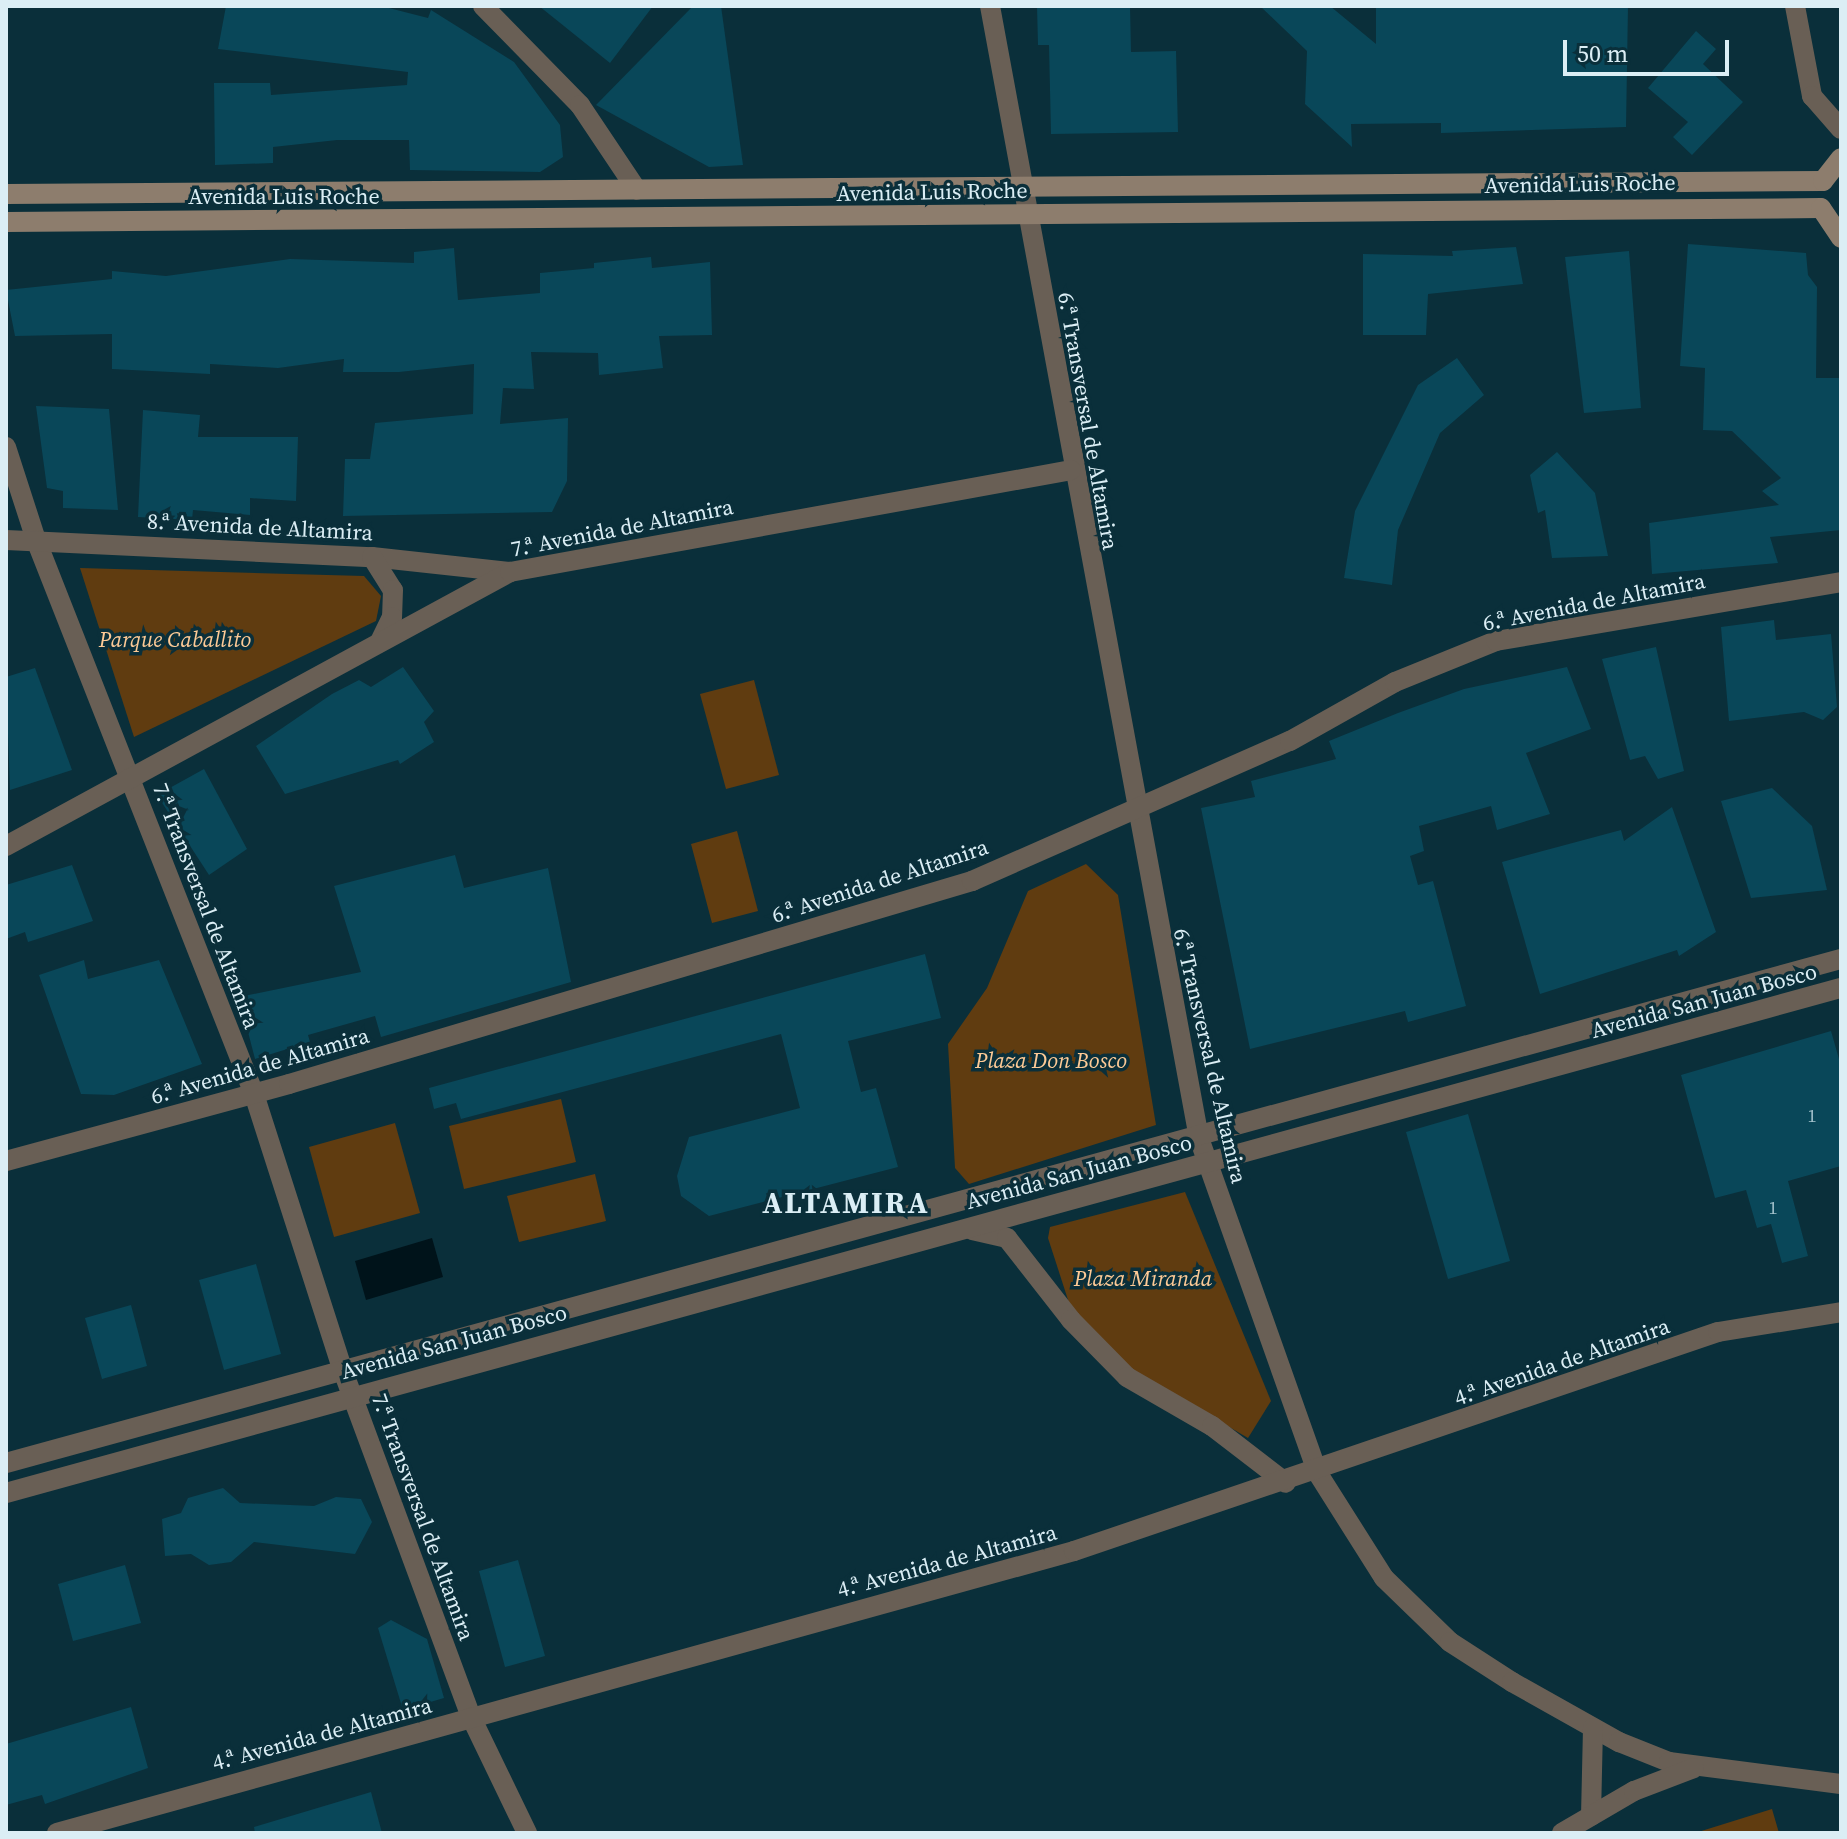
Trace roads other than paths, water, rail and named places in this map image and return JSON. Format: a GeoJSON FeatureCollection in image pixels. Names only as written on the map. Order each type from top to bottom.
{"type":"FeatureCollection","features":[{"type":"Feature","properties":{"kind":"main road","name":"Avenida Luis Roche"},"geometry":{"type":"LineString","coordinates":[[6,194],[1823,181],[1841,158]]}},
{"type":"Feature","properties":{"kind":"main road","name":"Avenida Luis Roche"},"geometry":{"type":"LineString","coordinates":[[6,222],[1821,208],[1841,238]]}},
{"type":"Feature","properties":{"kind":"street"},"geometry":{"type":"LineString","coordinates":[[483,6],[580,105],[637,190]]}},
{"type":"Feature","properties":{"kind":"street","name":"6.ª Transversal de Altamira"},"geometry":{"type":"LineString","coordinates":[[990,6],[1024,185],[1071,470],[1199,1138],[1205,1164],[1317,1472],[1384,1578],[1450,1642],[1593,1728],[1645,1753],[1694,1768],[1841,1784]]}},
{"type":"Feature","properties":{"kind":"street"},"geometry":{"type":"LineString","coordinates":[[1795,6],[1812,96],[1841,129]]}},
{"type":"Feature","properties":{"kind":"street","name":"7.ª Transversal de Altamira"},"geometry":{"type":"LineString","coordinates":[[6,447],[36,540],[254,1094],[343,1371],[471,1717],[527,1833]]}},
{"type":"Feature","properties":{"kind":"street","name":"7.ª Avenida de Altamira"},"geometry":{"type":"LineString","coordinates":[[6,846],[510,572],[1071,470]]}},
{"type":"Feature","properties":{"kind":"street","name":"8.ª Avenida de Altamira"},"geometry":{"type":"LineString","coordinates":[[6,540],[372,557],[510,572]]}},
{"type":"Feature","properties":{"kind":"street"},"geometry":{"type":"LineString","coordinates":[[372,557],[393,590],[392,617],[380,642]]}},
{"type":"Feature","properties":{"kind":"street","name":"6.ª Avenida de Altamira"},"geometry":{"type":"LineString","coordinates":[[6,1161],[254,1094],[972,881],[1290,741],[1395,682],[1496,641],[1841,582]]}},
{"type":"Feature","properties":{"kind":"street","name":"Avenida San Juan Bosco"},"geometry":{"type":"LineString","coordinates":[[6,1463],[1199,1138],[1841,959]]}},
{"type":"Feature","properties":{"kind":"street","name":"Avenida San Juan Bosco"},"geometry":{"type":"LineString","coordinates":[[6,1493],[352,1394],[1205,1164],[1841,988]]}},
{"type":"Feature","properties":{"kind":"street"},"geometry":{"type":"LineString","coordinates":[[960,1229],[1007,1238],[1071,1320],[1127,1377],[1212,1426],[1286,1483]]}},
{"type":"Feature","properties":{"kind":"street","name":"4.ª Avenida de Altamira"},"geometry":{"type":"LineString","coordinates":[[57,1833],[1074,1551],[1286,1483],[1718,1332],[1841,1312]]}},
{"type":"Feature","properties":{"kind":"street"},"geometry":{"type":"LineString","coordinates":[[1591,1816],[1593,1728]]}},
{"type":"Feature","properties":{"kind":"street"},"geometry":{"type":"LineString","coordinates":[[1562,1833],[1591,1816],[1694,1768]]}},
{"type":"Feature","properties":{"kind":"district","name":"ALTAMIRA"},"geometry":{"type":"Point","coordinates":[846,1203]}},
{"type":"Feature","properties":{"kind":"park label","name":"Parque Caballito"},"geometry":{"type":"Point","coordinates":[175,640]}},
{"type":"Feature","properties":{"kind":"park label","name":"Plaza Don Bosco"},"geometry":{"type":"Point","coordinates":[1051,1061]}},
{"type":"Feature","properties":{"kind":"park label","name":"Plaza Miranda"},"geometry":{"type":"Point","coordinates":[1143,1279]}}]}
